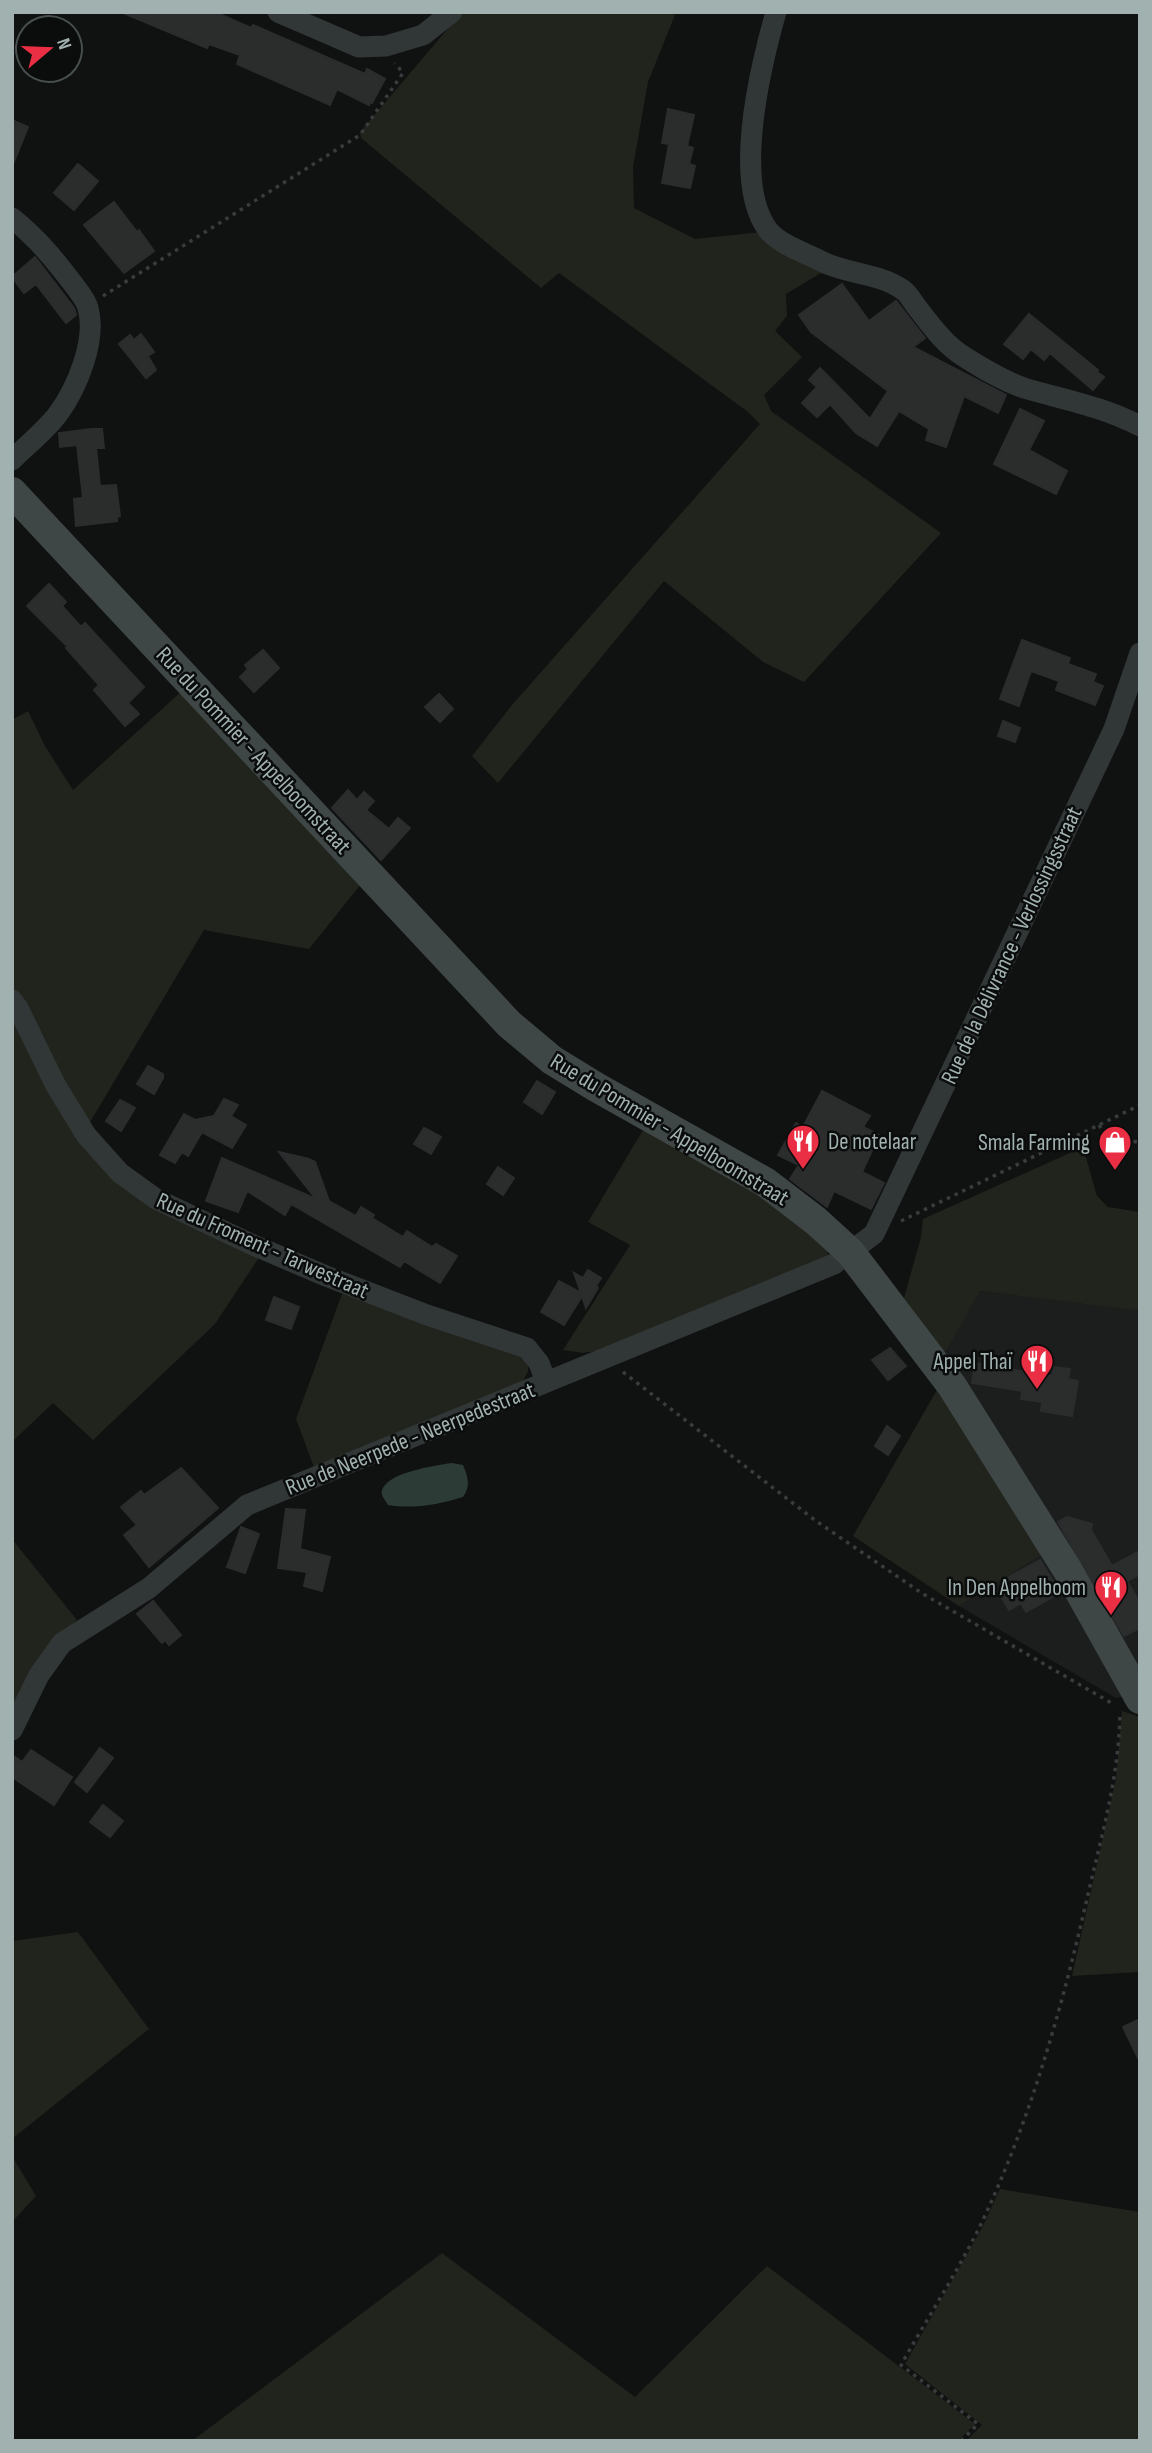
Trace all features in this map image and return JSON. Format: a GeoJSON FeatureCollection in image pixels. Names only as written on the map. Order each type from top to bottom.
{"type":"FeatureCollection","features":[{"type":"Feature","properties":{"kind":"street"},"geometry":{"type":"LineString","coordinates":[[278,12],[359,47],[386,46],[423,34],[453,12]]}},
{"type":"Feature","properties":{"kind":"street"},"geometry":{"type":"LineString","coordinates":[[776,12],[764,54],[751,150],[751,182],[758,212],[769,231],[790,246],[836,268],[880,279],[903,290],[937,333],[960,354],[996,376],[1022,387],[1089,404],[1140,426]]}},
{"type":"Feature","properties":{"kind":"street"},"geometry":{"type":"LineString","coordinates":[[12,218],[31,233],[54,258],[88,305],[90,323],[86,353],[75,387],[57,415],[12,460]]}},
{"type":"Feature","properties":{"kind":"street","name":"Rue du Pommier - Appelboomstraat"},"geometry":{"type":"LineString","coordinates":[[12,492],[509,1024],[552,1060],[765,1182],[816,1221],[850,1252],[952,1386],[1067,1569],[1140,1699]]}},
{"type":"Feature","properties":{"kind":"street","name":"Rue de la Délivrance - Verlossingsstraat"},"geometry":{"type":"LineString","coordinates":[[874,1234],[1114,729],[1140,653]]}},
{"type":"Feature","properties":{"kind":"street","name":"Rue du Froment - Tarwestraat"},"geometry":{"type":"LineString","coordinates":[[12,1000],[55,1084],[86,1135],[120,1173],[156,1199],[253,1245],[427,1315],[527,1348],[539,1363],[546,1382]]}},
{"type":"Feature","properties":{"kind":"street","name":"Rue de Neerpede - Neerpedestraat"},"geometry":{"type":"LineString","coordinates":[[12,1730],[39,1675],[62,1643],[149,1588],[247,1506],[834,1264],[874,1234]]}},
{"type":"Feature","properties":{"kind":"path"},"geometry":{"type":"LineString","coordinates":[[88,305],[360,135],[402,73],[386,46]]}},
{"type":"Feature","properties":{"kind":"path"},"geometry":{"type":"LineString","coordinates":[[874,1234],[1140,1105]]}},
{"type":"Feature","properties":{"kind":"path"},"geometry":{"type":"LineString","coordinates":[[1099,1125],[1109,1140],[1140,1143]]}},
{"type":"Feature","properties":{"kind":"path"},"geometry":{"type":"LineString","coordinates":[[605,1358],[816,1521],[923,1594],[1120,1708],[1116,1773],[1105,1823],[1056,2023],[1030,2106],[981,2222],[901,2365],[978,2424],[961,2441]]}},
{"type":"Feature","properties":{"kind":"shaded area"},"geometry":{"type":"Polygon","coordinates":[[[462,12],[667,12],[675,15],[648,82],[633,167],[634,208],[695,239],[761,232],[826,270],[786,294],[787,316],[775,331],[802,357],[764,395],[771,411],[941,533],[804,682],[763,662],[664,581],[498,783],[472,756],[512,705],[760,424],[748,412],[559,273],[541,288],[361,138],[360,132],[462,12]]]}},
{"type":"Feature","properties":{"kind":"shaded area"},"geometry":{"type":"Polygon","coordinates":[[[183,690],[361,884],[309,949],[204,930],[89,1124],[12,992],[12,720],[28,711],[45,746],[73,790],[183,690]]]}},
{"type":"Feature","properties":{"kind":"shaded area"},"geometry":{"type":"Polygon","coordinates":[[[12,1014],[119,1184],[183,1223],[260,1256],[215,1324],[93,1440],[53,1403],[12,1442],[12,1014]]]}},
{"type":"Feature","properties":{"kind":"shaded area"},"geometry":{"type":"Polygon","coordinates":[[[646,1125],[754,1187],[827,1243],[828,1256],[617,1348],[583,1353],[563,1350],[630,1245],[588,1222],[646,1125]]]}},
{"type":"Feature","properties":{"kind":"shaded area"},"geometry":{"type":"Polygon","coordinates":[[[1083,1147],[1097,1196],[1108,1207],[1140,1212],[1140,1311],[980,1291],[943,1353],[904,1298],[921,1237],[923,1219],[1083,1147]]]}},
{"type":"Feature","properties":{"kind":"shaded area"},"geometry":{"type":"Polygon","coordinates":[[[343,1291],[508,1348],[528,1361],[528,1371],[522,1384],[315,1470],[296,1419],[343,1291]]]}},
{"type":"Feature","properties":{"kind":"shaded area"},"geometry":{"type":"Polygon","coordinates":[[[979,1291],[1140,1311],[1140,1693],[1116,1698],[959,1606],[1045,1553],[943,1353],[979,1291]]]}},
{"type":"Feature","properties":{"kind":"shaded area"},"geometry":{"type":"Polygon","coordinates":[[[938,1388],[1045,1553],[959,1606],[853,1536],[938,1388]]]}},
{"type":"Feature","properties":{"kind":"shaded area"},"geometry":{"type":"Polygon","coordinates":[[[452,1463],[463,1465],[466,1474],[468,1485],[463,1497],[407,1507],[388,1505],[382,1496],[386,1484],[402,1474],[452,1463]]]}},
{"type":"Feature","properties":{"kind":"shaded area"},"geometry":{"type":"Polygon","coordinates":[[[12,1539],[77,1620],[49,1648],[12,1706],[12,1539]]]}},
{"type":"Feature","properties":{"kind":"shaded area"},"geometry":{"type":"Polygon","coordinates":[[[1122,1711],[1140,1717],[1140,1972],[1072,1976],[1116,1779],[1122,1711]]]}},
{"type":"Feature","properties":{"kind":"shaded area"},"geometry":{"type":"Polygon","coordinates":[[[78,1932],[149,2029],[12,2139],[12,1941],[78,1932]]]}},
{"type":"Feature","properties":{"kind":"shaded area"},"geometry":{"type":"Polygon","coordinates":[[[12,2156],[36,2196],[12,2222],[12,2156]]]}},
{"type":"Feature","properties":{"kind":"shaded area"},"geometry":{"type":"Polygon","coordinates":[[[1000,2189],[1140,2212],[1140,2441],[966,2441],[982,2425],[905,2364],[983,2226],[1000,2189]]]}},
{"type":"Feature","properties":{"kind":"shaded area"},"geometry":{"type":"Polygon","coordinates":[[[442,2253],[635,2397],[767,2266],[975,2424],[958,2441],[192,2441],[442,2253]]]}},
{"type":"Feature","properties":{"kind":"building"},"geometry":{"type":"Polygon","coordinates":[[[121,12],[215,12],[251,28],[253,25],[365,74],[367,69],[385,79],[369,105],[337,89],[330,105],[237,64],[240,55],[209,44],[207,48],[121,12]]]}},
{"type":"Feature","properties":{"kind":"building"},"geometry":{"type":"Polygon","coordinates":[[[668,109],[694,115],[687,146],[693,148],[689,164],[695,166],[690,188],[662,183],[669,144],[662,143],[668,109]]]}},
{"type":"Feature","properties":{"kind":"building"},"geometry":{"type":"Polygon","coordinates":[[[12,120],[28,127],[13,164],[12,164],[12,120]]]}},
{"type":"Feature","properties":{"kind":"building"},"geometry":{"type":"Polygon","coordinates":[[[78,164],[98,181],[74,210],[54,193],[78,164]]]}},
{"type":"Feature","properties":{"kind":"building"},"geometry":{"type":"Polygon","coordinates":[[[114,202],[154,251],[124,273],[84,225],[114,202]]]}},
{"type":"Feature","properties":{"kind":"building"},"geometry":{"type":"Polygon","coordinates":[[[35,257],[74,308],[76,315],[66,323],[36,284],[24,293],[12,277],[35,257]]]}},
{"type":"Feature","properties":{"kind":"building"},"geometry":{"type":"Polygon","coordinates":[[[842,284],[869,321],[896,301],[925,338],[913,347],[1006,395],[998,413],[964,396],[946,447],[926,440],[929,429],[899,411],[877,446],[856,433],[830,404],[817,417],[802,403],[817,387],[809,380],[820,368],[870,419],[888,391],[811,332],[799,315],[842,284]]]}},
{"type":"Feature","properties":{"kind":"building"},"geometry":{"type":"Polygon","coordinates":[[[1029,314],[1104,377],[1093,390],[1050,353],[1044,360],[1031,349],[1023,359],[1004,344],[1029,314]]]}},
{"type":"Feature","properties":{"kind":"building"},"geometry":{"type":"Polygon","coordinates":[[[141,334],[154,352],[148,356],[156,370],[146,378],[119,344],[130,335],[134,340],[141,334]]]}},
{"type":"Feature","properties":{"kind":"building"},"geometry":{"type":"Polygon","coordinates":[[[1020,409],[1044,421],[1029,450],[1067,471],[1056,494],[994,464],[1020,409]]]}},
{"type":"Feature","properties":{"kind":"building"},"geometry":{"type":"Polygon","coordinates":[[[102,429],[104,448],[96,448],[100,486],[116,485],[120,516],[117,521],[76,526],[74,499],[83,498],[77,445],[60,447],[59,433],[102,429]]]}},
{"type":"Feature","properties":{"kind":"building"},"geometry":{"type":"Polygon","coordinates":[[[49,584],[66,602],[62,606],[81,627],[85,623],[144,687],[128,703],[139,714],[125,726],[94,690],[99,685],[66,648],[68,647],[27,606],[49,584]]]}},
{"type":"Feature","properties":{"kind":"building"},"geometry":{"type":"Polygon","coordinates":[[[1022,640],[1070,658],[1068,664],[1096,674],[1093,682],[1103,686],[1095,705],[1056,690],[1059,681],[1031,671],[1019,706],[1000,699],[1022,640]]]}},
{"type":"Feature","properties":{"kind":"building"},"geometry":{"type":"Polygon","coordinates":[[[263,650],[279,668],[254,692],[240,677],[248,669],[245,665],[263,650]]]}},
{"type":"Feature","properties":{"kind":"building"},"geometry":{"type":"Polygon","coordinates":[[[439,694],[453,709],[440,722],[425,707],[439,694]]]}},
{"type":"Feature","properties":{"kind":"building"},"geometry":{"type":"Polygon","coordinates":[[[1003,721],[1020,728],[1015,742],[998,736],[1003,721]]]}},
{"type":"Feature","properties":{"kind":"building"},"geometry":{"type":"Polygon","coordinates":[[[348,790],[357,800],[364,792],[374,801],[366,810],[389,829],[398,818],[410,828],[381,860],[332,808],[348,790]]]}},
{"type":"Feature","properties":{"kind":"building"},"geometry":{"type":"Polygon","coordinates":[[[148,1066],[163,1074],[154,1094],[137,1084],[148,1066]]]}},
{"type":"Feature","properties":{"kind":"building"},"geometry":{"type":"Polygon","coordinates":[[[537,1081],[555,1092],[542,1114],[524,1102],[537,1081]]]}},
{"type":"Feature","properties":{"kind":"building"},"geometry":{"type":"Polygon","coordinates":[[[822,1091],[870,1116],[863,1127],[879,1135],[862,1172],[884,1183],[871,1209],[834,1191],[827,1207],[790,1179],[799,1165],[778,1155],[796,1123],[803,1127],[822,1091]]]}},
{"type":"Feature","properties":{"kind":"building"},"geometry":{"type":"Polygon","coordinates":[[[224,1099],[238,1105],[231,1116],[246,1125],[232,1148],[202,1132],[188,1156],[182,1152],[175,1163],[160,1155],[184,1114],[195,1120],[214,1116],[224,1099]]]}},
{"type":"Feature","properties":{"kind":"building"},"geometry":{"type":"Polygon","coordinates":[[[120,1100],[135,1108],[121,1131],[106,1121],[120,1100]]]}},
{"type":"Feature","properties":{"kind":"building"},"geometry":{"type":"Polygon","coordinates":[[[424,1128],[441,1137],[431,1154],[414,1144],[424,1128]]]}},
{"type":"Feature","properties":{"kind":"building"},"geometry":{"type":"Polygon","coordinates":[[[279,1152],[315,1162],[329,1201],[356,1216],[361,1207],[374,1215],[372,1218],[403,1237],[407,1231],[432,1247],[436,1244],[457,1256],[440,1283],[404,1261],[400,1267],[291,1204],[285,1215],[247,1191],[238,1212],[206,1201],[222,1158],[316,1199],[279,1152]]]}},
{"type":"Feature","properties":{"kind":"building"},"geometry":{"type":"Polygon","coordinates":[[[498,1167],[514,1178],[503,1195],[487,1184],[498,1167]]]}},
{"type":"Feature","properties":{"kind":"building"},"geometry":{"type":"Polygon","coordinates":[[[588,1270],[601,1278],[586,1308],[582,1296],[564,1325],[541,1312],[559,1281],[581,1293],[574,1273],[583,1278],[588,1270]]]}},
{"type":"Feature","properties":{"kind":"building"},"geometry":{"type":"Polygon","coordinates":[[[274,1297],[299,1307],[291,1329],[266,1320],[274,1297]]]}},
{"type":"Feature","properties":{"kind":"building"},"geometry":{"type":"Polygon","coordinates":[[[890,1348],[906,1366],[888,1380],[872,1360],[890,1348]]]}},
{"type":"Feature","properties":{"kind":"building"},"geometry":{"type":"Polygon","coordinates":[[[993,1358],[1010,1361],[1009,1369],[1052,1376],[1054,1367],[1070,1369],[1068,1379],[1078,1381],[1072,1416],[1041,1411],[1042,1402],[1021,1399],[1022,1391],[972,1383],[975,1363],[992,1366],[993,1358]]]}},
{"type":"Feature","properties":{"kind":"building"},"geometry":{"type":"Polygon","coordinates":[[[887,1426],[900,1436],[888,1455],[875,1446],[887,1426]]]}},
{"type":"Feature","properties":{"kind":"building"},"geometry":{"type":"Polygon","coordinates":[[[181,1468],[218,1508],[149,1567],[124,1535],[137,1525],[121,1507],[141,1491],[144,1495],[181,1468]]]}},
{"type":"Feature","properties":{"kind":"building"},"geometry":{"type":"Polygon","coordinates":[[[286,1509],[305,1510],[300,1549],[330,1557],[322,1591],[304,1586],[307,1572],[278,1568],[286,1509]]]}},
{"type":"Feature","properties":{"kind":"building"},"geometry":{"type":"Polygon","coordinates":[[[1067,1517],[1092,1524],[1091,1530],[1112,1566],[1140,1551],[1140,1574],[1127,1581],[1140,1603],[1140,1628],[1124,1636],[1058,1522],[1067,1517]]]}},
{"type":"Feature","properties":{"kind":"building"},"geometry":{"type":"Polygon","coordinates":[[[241,1527],[259,1534],[245,1573],[227,1567],[241,1527]]]}},
{"type":"Feature","properties":{"kind":"building"},"geometry":{"type":"Polygon","coordinates":[[[1040,1560],[1056,1586],[1052,1588],[1056,1595],[1026,1612],[1021,1603],[1009,1610],[998,1591],[1010,1584],[1007,1578],[1040,1560]]]}},
{"type":"Feature","properties":{"kind":"building"},"geometry":{"type":"Polygon","coordinates":[[[153,1601],[181,1635],[169,1645],[165,1640],[162,1643],[137,1614],[153,1601]]]}},
{"type":"Feature","properties":{"kind":"building"},"geometry":{"type":"Polygon","coordinates":[[[100,1748],[113,1758],[87,1792],[75,1782],[100,1748]]]}},
{"type":"Feature","properties":{"kind":"building"},"geometry":{"type":"Polygon","coordinates":[[[31,1750],[72,1777],[54,1805],[12,1777],[12,1755],[22,1762],[31,1750]]]}},
{"type":"Feature","properties":{"kind":"building"},"geometry":{"type":"Polygon","coordinates":[[[103,1805],[123,1821],[110,1837],[90,1822],[103,1805]]]}},
{"type":"Feature","properties":{"kind":"building"},"geometry":{"type":"Polygon","coordinates":[[[1140,2019],[1140,2062],[1123,2027],[1140,2019]]]}},
{"type":"Feature","properties":{"kind":"place","name":"De notelaar"},"geometry":{"type":"Point","coordinates":[803,1171]}},
{"type":"Feature","properties":{"kind":"place","name":"Smala Farming"},"geometry":{"type":"Point","coordinates":[1115,1172]}},
{"type":"Feature","properties":{"kind":"place","name":"Appel Thaï"},"geometry":{"type":"Point","coordinates":[1037,1391]}},
{"type":"Feature","properties":{"kind":"place","name":"In Den Appelboom"},"geometry":{"type":"Point","coordinates":[1111,1617]}}]}
